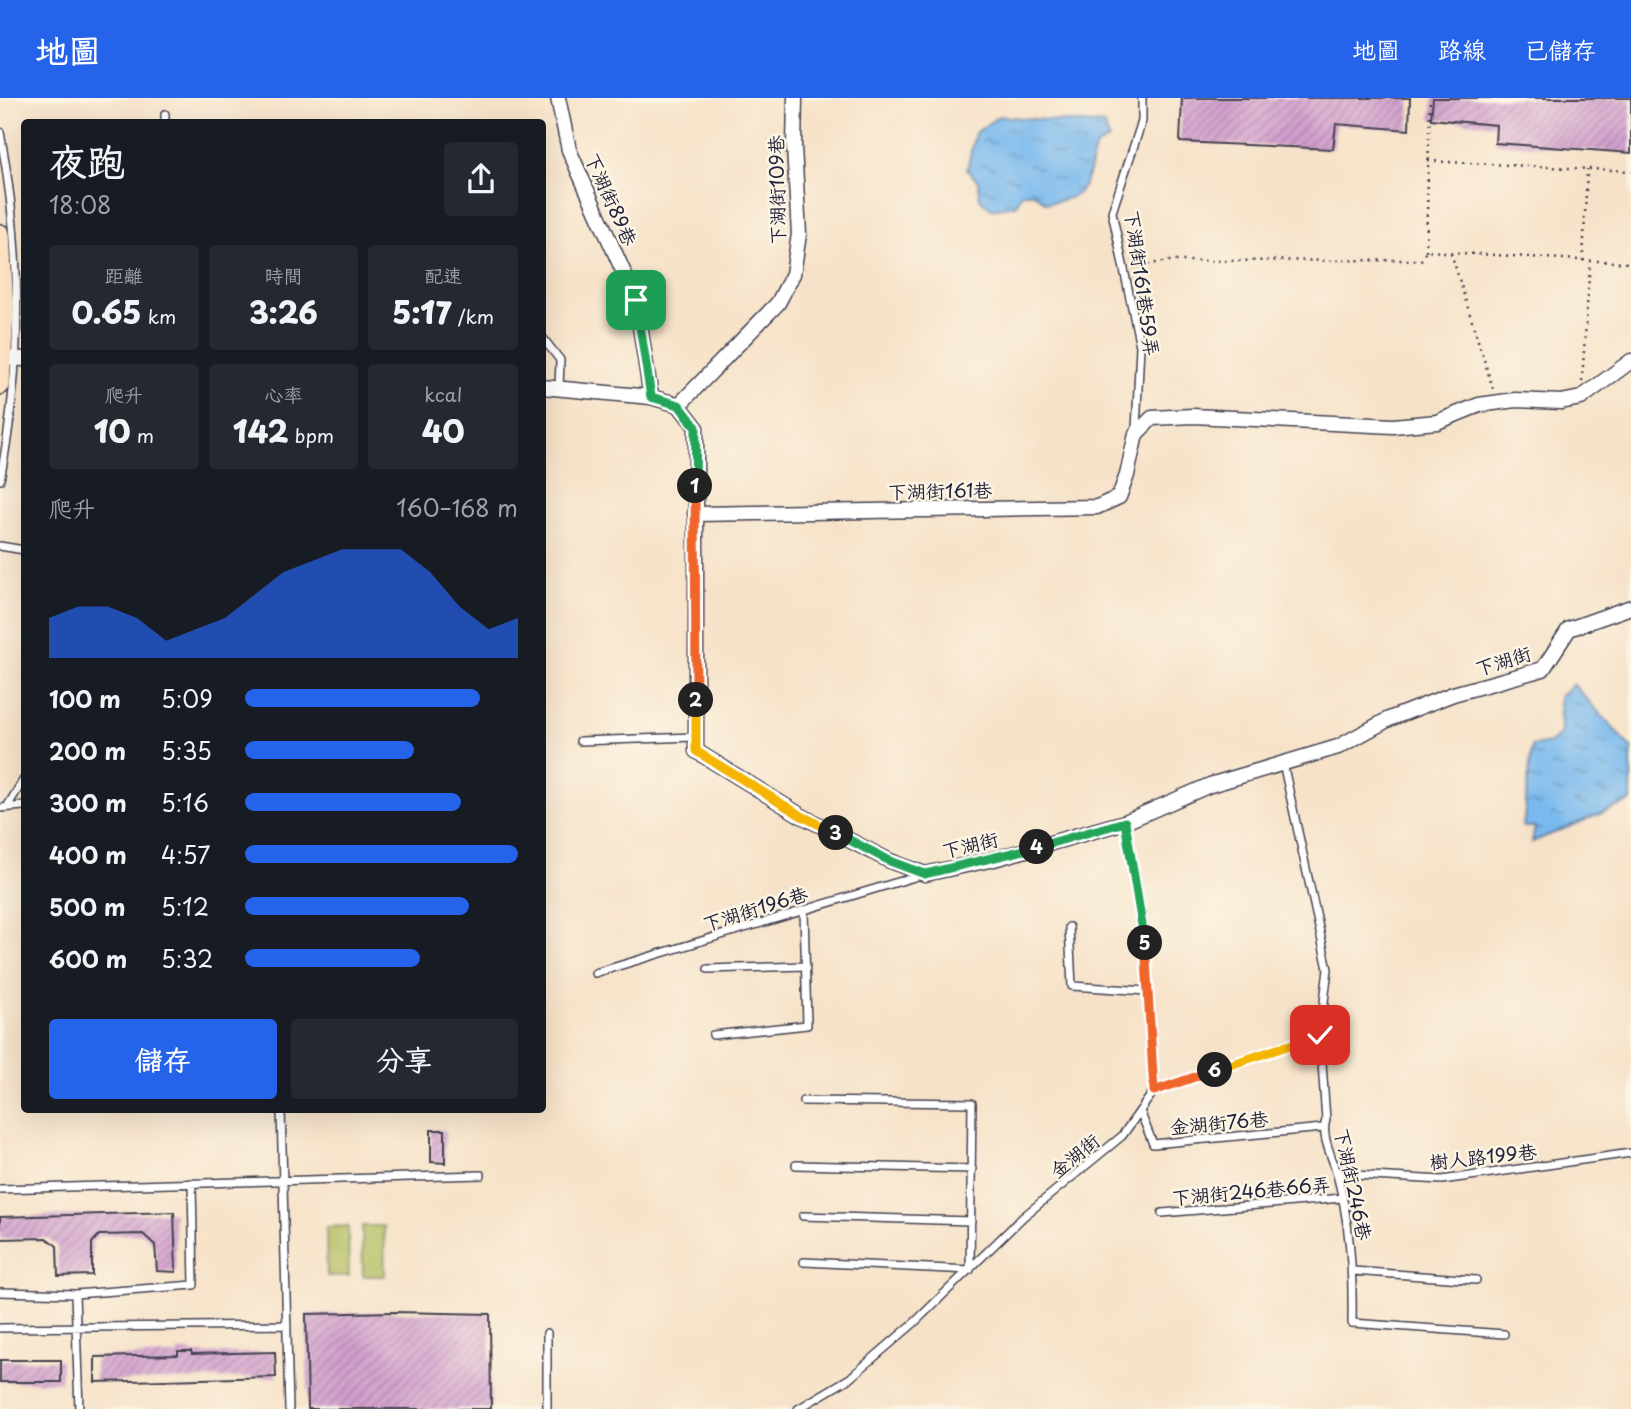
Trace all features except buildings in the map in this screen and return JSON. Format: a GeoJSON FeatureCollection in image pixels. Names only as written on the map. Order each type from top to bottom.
{"type":"FeatureCollection","features":[{"type":"Feature","properties":{"kind":"main road"},"geometry":{"type":"LineString","coordinates":[[0,234],[11,358],[0,385]]}},
{"type":"Feature","properties":{"kind":"street","name":"下湖街89巷"},"geometry":{"type":"LineString","coordinates":[[558,98],[569,150],[636,300],[651,397]]}},
{"type":"Feature","properties":{"kind":"street","name":"下湖街109巷"},"geometry":{"type":"LineString","coordinates":[[679,405],[778,303],[793,274],[799,234],[794,147],[795,98]]}},
{"type":"Feature","properties":{"kind":"street"},"geometry":{"type":"LineString","coordinates":[[1136,435],[1152,418],[1192,416],[1393,426],[1437,422],[1479,405],[1561,402],[1581,398],[1631,361]]}},
{"type":"Feature","properties":{"kind":"street"},"geometry":{"type":"LineString","coordinates":[[546,387],[651,397],[679,405],[696,427],[696,737]]}},
{"type":"Feature","properties":{"kind":"street","name":"下湖街161巷"},"geometry":{"type":"LineString","coordinates":[[695,514],[1097,507],[1119,497],[1128,475],[1136,435]]}},
{"type":"Feature","properties":{"kind":"street","name":"下湖街"},"geometry":{"type":"LineString","coordinates":[[696,737],[696,751],[743,781],[800,815],[890,861],[925,874],[994,859],[1125,822],[1210,785],[1338,747],[1390,719],[1452,694],[1543,669],[1569,629],[1631,607]]}},
{"type":"Feature","properties":{"kind":"lane","name":"下湖街161巷59弄"},"geometry":{"type":"LineString","coordinates":[[1136,435],[1140,346],[1112,212],[1142,121],[1142,98]]}},
{"type":"Feature","properties":{"kind":"lane"},"geometry":{"type":"LineString","coordinates":[[0,132],[11,192],[18,272],[0,480]]}},
{"type":"Feature","properties":{"kind":"lane"},"geometry":{"type":"LineString","coordinates":[[546,342],[560,360],[559,388]]}},
{"type":"Feature","properties":{"kind":"lane"},"geometry":{"type":"LineString","coordinates":[[0,546],[21,550]]}},
{"type":"Feature","properties":{"kind":"lane"},"geometry":{"type":"LineString","coordinates":[[580,741],[696,737]]}},
{"type":"Feature","properties":{"kind":"lane","name":"下湖街246巷"},"geometry":{"type":"LineString","coordinates":[[1283,762],[1328,969],[1320,1035],[1325,1120],[1323,1128],[1337,1174],[1353,1255],[1352,1324],[1504,1334]]}},
{"type":"Feature","properties":{"kind":"lane"},"geometry":{"type":"LineString","coordinates":[[4,807],[21,783]]}},
{"type":"Feature","properties":{"kind":"lane"},"geometry":{"type":"LineString","coordinates":[[1125,822],[1145,935],[1154,1091],[1320,1035]]}},
{"type":"Feature","properties":{"kind":"lane","name":"下湖街196巷"},"geometry":{"type":"LineString","coordinates":[[595,973],[925,874]]}},
{"type":"Feature","properties":{"kind":"lane"},"geometry":{"type":"LineString","coordinates":[[713,1035],[807,1025],[804,910]]}},
{"type":"Feature","properties":{"kind":"lane"},"geometry":{"type":"LineString","coordinates":[[1069,927],[1072,986],[1147,991]]}},
{"type":"Feature","properties":{"kind":"lane"},"geometry":{"type":"LineString","coordinates":[[708,969],[806,967]]}},
{"type":"Feature","properties":{"kind":"lane","name":"金湖街"},"geometry":{"type":"LineString","coordinates":[[798,1409],[850,1378],[970,1270],[1023,1217],[1122,1136],[1154,1091]]}},
{"type":"Feature","properties":{"kind":"lane"},"geometry":{"type":"LineString","coordinates":[[803,1101],[972,1103],[970,1270],[804,1262]]}},
{"type":"Feature","properties":{"kind":"lane","name":"金湖街76巷"},"geometry":{"type":"LineString","coordinates":[[1140,1111],[1153,1144],[1323,1128]]}},
{"type":"Feature","properties":{"kind":"lane"},"geometry":{"type":"LineString","coordinates":[[281,1113],[289,1409]]}},
{"type":"Feature","properties":{"kind":"lane","name":"樹人路199巷"},"geometry":{"type":"LineString","coordinates":[[1337,1174],[1442,1180],[1631,1153]]}},
{"type":"Feature","properties":{"kind":"lane"},"geometry":{"type":"LineString","coordinates":[[796,1166],[972,1169]]}},
{"type":"Feature","properties":{"kind":"lane"},"geometry":{"type":"LineString","coordinates":[[0,1189],[481,1175]]}},
{"type":"Feature","properties":{"kind":"lane"},"geometry":{"type":"LineString","coordinates":[[0,1292],[75,1294],[194,1285],[192,1183]]}},
{"type":"Feature","properties":{"kind":"lane","name":"下湖街246巷66弄"},"geometry":{"type":"LineString","coordinates":[[1162,1213],[1342,1198]]}},
{"type":"Feature","properties":{"kind":"lane"},"geometry":{"type":"LineString","coordinates":[[803,1216],[971,1221]]}},
{"type":"Feature","properties":{"kind":"lane"},"geometry":{"type":"LineString","coordinates":[[1353,1271],[1476,1280]]}},
{"type":"Feature","properties":{"kind":"lane"},"geometry":{"type":"LineString","coordinates":[[75,1294],[79,1409]]}},
{"type":"Feature","properties":{"kind":"lane"},"geometry":{"type":"LineString","coordinates":[[0,1328],[287,1325]]}},
{"type":"Feature","properties":{"kind":"lane"},"geometry":{"type":"LineString","coordinates":[[547,1333],[547,1409]]}},
{"type":"Feature","properties":{"kind":"path"},"geometry":{"type":"LineString","coordinates":[[1124,269],[1168,261],[1421,260],[1426,251],[1430,98]]}},
{"type":"Feature","properties":{"kind":"path"},"geometry":{"type":"LineString","coordinates":[[1428,161],[1631,171]]}},
{"type":"Feature","properties":{"kind":"path"},"geometry":{"type":"LineString","coordinates":[[1583,261],[1587,169]]}},
{"type":"Feature","properties":{"kind":"path"},"geometry":{"type":"LineString","coordinates":[[1426,251],[1631,263]]}},
{"type":"Feature","properties":{"kind":"path"},"geometry":{"type":"LineString","coordinates":[[1451,253],[1497,403]]}},
{"type":"Feature","properties":{"kind":"path"},"geometry":{"type":"LineString","coordinates":[[1581,398],[1590,261]]}},
{"type":"Feature","properties":{"kind":"green space"},"geometry":{"type":"Polygon","coordinates":[[[348,1226],[349,1276],[327,1276],[326,1227],[348,1226]]]}},
{"type":"Feature","properties":{"kind":"green space"},"geometry":{"type":"Polygon","coordinates":[[[362,1226],[384,1226],[385,1276],[363,1276],[362,1226]]]}},
{"type":"Feature","properties":{"kind":"water"},"geometry":{"type":"Polygon","coordinates":[[[999,116],[1105,125],[1109,140],[1096,146],[1087,179],[1078,193],[1060,201],[1046,203],[1034,193],[1022,193],[1016,205],[991,209],[980,199],[978,181],[967,170],[975,133],[999,116]]]}},
{"type":"Feature","properties":{"kind":"water"},"geometry":{"type":"Polygon","coordinates":[[[1573,684],[1631,748],[1631,801],[1532,842],[1535,827],[1523,827],[1532,746],[1550,743],[1561,733],[1559,697],[1573,684]]]}},
{"type":"Feature","properties":{"kind":"route"},"geometry":{"type":"LineString","coordinates":[[636,300],[651,397],[679,405],[696,427],[696,751],[800,815],[890,861],[925,874],[994,859],[1125,822],[1145,935],[1154,1091],[1320,1035]]}}]}
